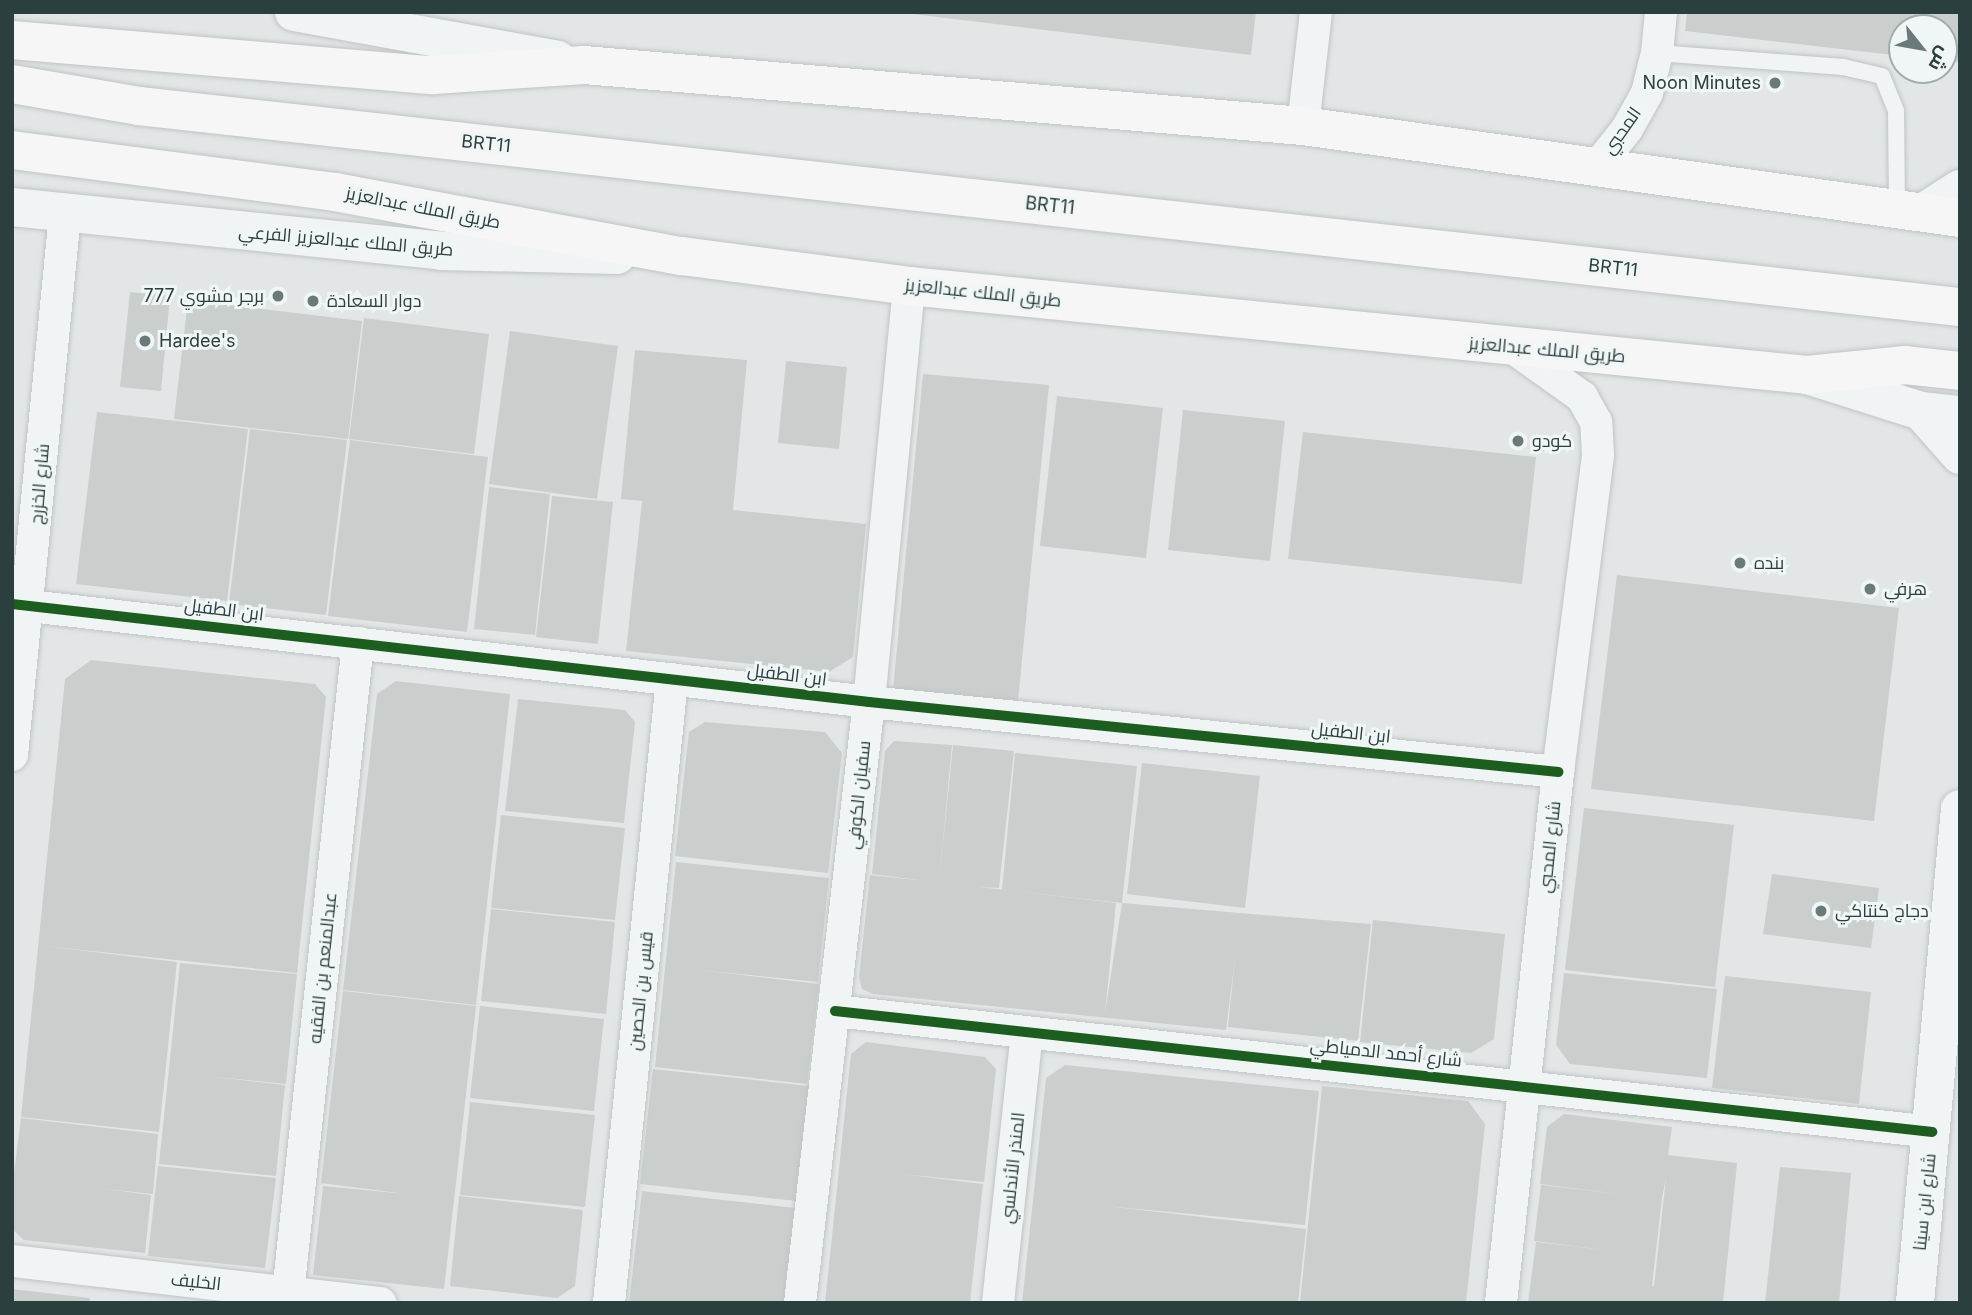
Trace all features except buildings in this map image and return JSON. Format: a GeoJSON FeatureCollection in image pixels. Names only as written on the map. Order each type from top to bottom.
{"type":"FeatureCollection","features":[{"type":"Feature","properties":{"kind":"main road"},"geometry":{"type":"LineString","coordinates":[[12,40],[433,75],[584,65],[1303,126],[1927,213]]}},
{"type":"Feature","properties":{"kind":"main road","name":"BRT11"},"geometry":{"type":"LineString","coordinates":[[12,84],[139,106],[1960,307]]}},
{"type":"Feature","properties":{"kind":"main road","name":"BRT11"},"geometry":{"type":"LineString","coordinates":[[12,104],[139,106]]}},
{"type":"Feature","properties":{"kind":"main road","name":"طريق الملك عبدالعزيز"},"geometry":{"type":"LineString","coordinates":[[12,150],[335,192],[682,256],[909,285],[1807,375],[1905,365],[1960,371]]}},
{"type":"Feature","properties":{"kind":"street"},"geometry":{"type":"LineString","coordinates":[[294,12],[584,65]]}},
{"type":"Feature","properties":{"kind":"street"},"geometry":{"type":"LineString","coordinates":[[1303,126],[1316,12]]}},
{"type":"Feature","properties":{"kind":"street","name":"المحبي"},"geometry":{"type":"LineString","coordinates":[[1596,167],[1627,129],[1647,93],[1657,53],[1661,12]]}},
{"type":"Feature","properties":{"kind":"street"},"geometry":{"type":"LineString","coordinates":[[1927,213],[1960,189]]}},
{"type":"Feature","properties":{"kind":"street","name":"طريق الملك عبدالعزيز الفرعي"},"geometry":{"type":"LineString","coordinates":[[12,207],[442,251],[682,256]]}},
{"type":"Feature","properties":{"kind":"street","name":"شارع الخزرج"},"geometry":{"type":"LineString","coordinates":[[12,755],[20,605],[65,214]]}},
{"type":"Feature","properties":{"kind":"street","name":"سفيان الكوفي"},"geometry":{"type":"LineString","coordinates":[[800,1303],[869,702],[909,285]]}},
{"type":"Feature","properties":{"kind":"street","name":"شارع المحبي"},"geometry":{"type":"LineString","coordinates":[[1501,1303],[1558,772],[1598,456],[1596,422],[1582,397],[1512,347]]}},
{"type":"Feature","properties":{"kind":"street"},"geometry":{"type":"LineString","coordinates":[[1807,375],[1922,411],[1960,415]]}},
{"type":"Feature","properties":{"kind":"street"},"geometry":{"type":"LineString","coordinates":[[1922,411],[1960,454]]}},
{"type":"Feature","properties":{"kind":"street","name":"ابن الطفيل"},"geometry":{"type":"LineString","coordinates":[[20,605],[869,702],[1558,772]]}},
{"type":"Feature","properties":{"kind":"street","name":"عبدالمنعم بن الفقيه"},"geometry":{"type":"LineString","coordinates":[[288,1293],[358,643]]}},
{"type":"Feature","properties":{"kind":"street","name":"قيس بن الحصين"},"geometry":{"type":"LineString","coordinates":[[609,1303],[672,680]]}},
{"type":"Feature","properties":{"kind":"street","name":"شارع ابن سينا"},"geometry":{"type":"LineString","coordinates":[[1914,1303],[1933,1132],[1960,809]]}},
{"type":"Feature","properties":{"kind":"street","name":"شارع أحمد الدمياطي"},"geometry":{"type":"LineString","coordinates":[[835,1011],[1933,1132]]}},
{"type":"Feature","properties":{"kind":"street","name":"المنذر الأندلسي"},"geometry":{"type":"LineString","coordinates":[[998,1303],[1027,1033]]}},
{"type":"Feature","properties":{"kind":"street","name":"الخليف"},"geometry":{"type":"LineString","coordinates":[[12,1261],[381,1303]]}},
{"type":"Feature","properties":{"kind":"lane"},"geometry":{"type":"LineString","coordinates":[[1657,53],[1843,66],[1882,76],[1896,111],[1927,213]]}},
{"type":"Feature","properties":{"kind":"cycle path"},"geometry":{"type":"LineString","coordinates":[[12,604],[869,702],[1558,772]]}},
{"type":"Feature","properties":{"kind":"cycle path"},"geometry":{"type":"LineString","coordinates":[[835,1011],[1932,1132]]}},
{"type":"Feature","properties":{"kind":"place","name":"Noon Minutes"},"geometry":{"type":"Point","coordinates":[1775,83]}},
{"type":"Feature","properties":{"kind":"place","name":"777 برجر مشوي"},"geometry":{"type":"Point","coordinates":[278,296]}},
{"type":"Feature","properties":{"kind":"place","name":"دوار السعادة"},"geometry":{"type":"Point","coordinates":[313,301]}},
{"type":"Feature","properties":{"kind":"place","name":"Hardee's"},"geometry":{"type":"Point","coordinates":[145,341]}},
{"type":"Feature","properties":{"kind":"place","name":"كودو"},"geometry":{"type":"Point","coordinates":[1518,441]}},
{"type":"Feature","properties":{"kind":"place","name":"بنده"},"geometry":{"type":"Point","coordinates":[1740,563]}},
{"type":"Feature","properties":{"kind":"place","name":"هرفي"},"geometry":{"type":"Point","coordinates":[1870,589]}},
{"type":"Feature","properties":{"kind":"place","name":"دجاج كنتاكي"},"geometry":{"type":"Point","coordinates":[1821,911]}}]}
